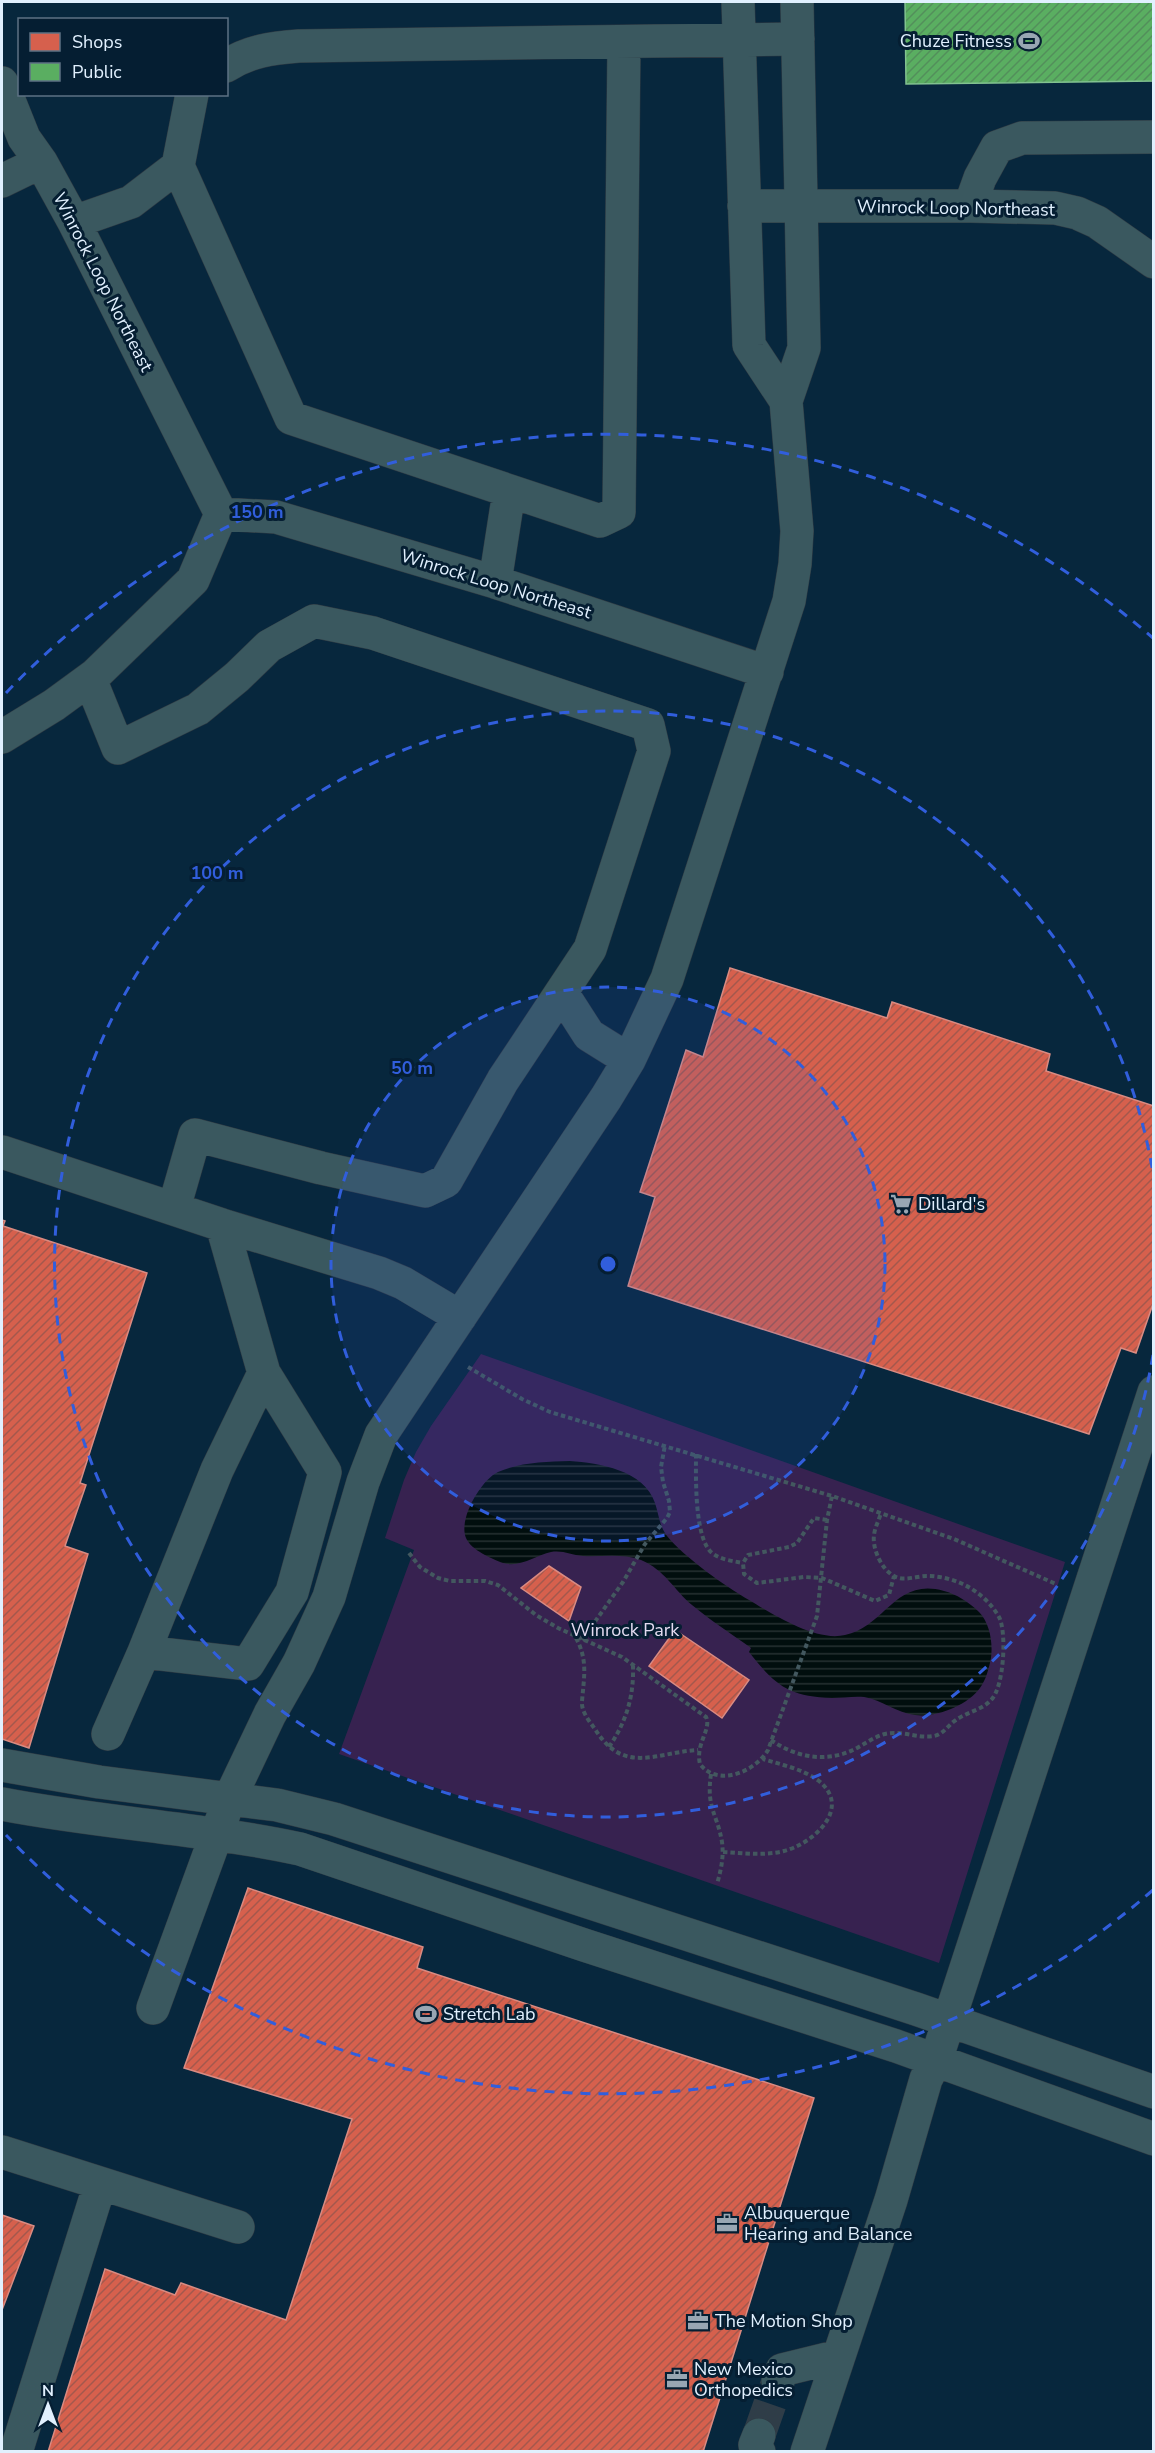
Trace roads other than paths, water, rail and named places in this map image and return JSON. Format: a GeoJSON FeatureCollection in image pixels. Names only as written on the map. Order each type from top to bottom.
{"type":"FeatureCollection","features":[{"type":"Feature","properties":{"kind":"street"},"geometry":{"type":"LineString","coordinates":[[738,2],[749,345],[786,401]]}},
{"type":"Feature","properties":{"kind":"street"},"geometry":{"type":"LineString","coordinates":[[153,2008],[229,1800],[326,1605],[337,1575],[366,1473],[381,1436],[606,1098],[629,1060],[667,979],[767,672],[789,601],[795,564],[796,499],[786,401],[804,348],[797,2]]}},
{"type":"Feature","properties":{"kind":"street"},"geometry":{"type":"LineString","coordinates":[[228,65],[241,56],[260,51],[299,46],[798,39]]}},
{"type":"Feature","properties":{"kind":"street"},"geometry":{"type":"LineString","coordinates":[[192,96],[178,166],[291,418],[600,521],[619,512],[624,42]]}},
{"type":"Feature","properties":{"kind":"street","name":"Winrock Loop Northeast"},"geometry":{"type":"LineString","coordinates":[[2,83],[24,138],[41,162],[74,222],[221,514],[276,517],[495,582],[767,672]]}},
{"type":"Feature","properties":{"kind":"street"},"geometry":{"type":"LineString","coordinates":[[970,206],[980,178],[998,147],[1022,138],[1154,137]]}},
{"type":"Feature","properties":{"kind":"street"},"geometry":{"type":"LineString","coordinates":[[2,181],[41,162]]}},
{"type":"Feature","properties":{"kind":"street"},"geometry":{"type":"LineString","coordinates":[[74,222],[131,202],[178,166]]}},
{"type":"Feature","properties":{"kind":"street","name":"Winrock Loop Northeast"},"geometry":{"type":"LineString","coordinates":[[744,206],[1032,206],[1077,213],[1097,222],[1154,262]]}},
{"type":"Feature","properties":{"kind":"street"},"geometry":{"type":"LineString","coordinates":[[495,582],[509,492]]}},
{"type":"Feature","properties":{"kind":"street"},"geometry":{"type":"LineString","coordinates":[[2,737],[54,705],[90,679],[193,580],[221,514]]}},
{"type":"Feature","properties":{"kind":"street"},"geometry":{"type":"LineString","coordinates":[[90,679],[118,748],[198,709],[237,677],[269,646],[314,621],[373,633],[648,725],[654,751],[590,949],[502,1080],[446,1181],[425,1191],[321,1168],[195,1135],[174,1208]]}},
{"type":"Feature","properties":{"kind":"street"},"geometry":{"type":"LineString","coordinates":[[562,993],[589,1035],[629,1060]]}},
{"type":"Feature","properties":{"kind":"street"},"geometry":{"type":"LineString","coordinates":[[2,1152],[222,1225],[380,1273],[403,1283],[460,1317]]}},
{"type":"Feature","properties":{"kind":"street"},"geometry":{"type":"LineString","coordinates":[[144,1652],[248,1664],[292,1592],[325,1472],[264,1373],[222,1225]]}},
{"type":"Feature","properties":{"kind":"street"},"geometry":{"type":"LineString","coordinates":[[108,1734],[144,1652],[217,1470],[264,1373]]}},
{"type":"Feature","properties":{"kind":"street"},"geometry":{"type":"LineString","coordinates":[[807,2451],[891,2200],[926,2079],[936,2060],[950,2020],[1154,1392]]}},
{"type":"Feature","properties":{"kind":"street"},"geometry":{"type":"LineString","coordinates":[[2,1765],[229,1800],[277,1805],[334,1819],[950,2020],[1154,2092]]}},
{"type":"Feature","properties":{"kind":"street"},"geometry":{"type":"LineString","coordinates":[[47,1813],[67,1776]]}},
{"type":"Feature","properties":{"kind":"street"},"geometry":{"type":"LineString","coordinates":[[2,1804],[47,1813],[261,1841],[300,1849],[936,2060],[1154,2139]]}},
{"type":"Feature","properties":{"kind":"street"},"geometry":{"type":"LineString","coordinates":[[2,2152],[238,2227]]}},
{"type":"Feature","properties":{"kind":"street"},"geometry":{"type":"LineString","coordinates":[[16,2451],[100,2184]]}},
{"type":"Feature","properties":{"kind":"street"},"geometry":{"type":"LineString","coordinates":[[778,2381],[782,2370],[839,2356]]}},
{"type":"Feature","properties":{"kind":"tunnel"},"geometry":{"type":"LineString","coordinates":[[759,2435],[778,2381]]}},
{"type":"Feature","properties":{"kind":"place","name":"Chuze Fitness"},"geometry":{"type":"Point","coordinates":[1029,41]}},
{"type":"Feature","properties":{"kind":"place","name":"Dillard's"},"geometry":{"type":"Point","coordinates":[901,1204]}},
{"type":"Feature","properties":{"kind":"place","name":"Stretch Lab"},"geometry":{"type":"Point","coordinates":[426,2014]}},
{"type":"Feature","properties":{"kind":"place","name":"Albuquerque Hearing and Balance"},"geometry":{"type":"Point","coordinates":[727,2223]}},
{"type":"Feature","properties":{"kind":"place","name":"The Motion Shop"},"geometry":{"type":"Point","coordinates":[698,2321]}},
{"type":"Feature","properties":{"kind":"place","name":"New Mexico Orthopedics"},"geometry":{"type":"Point","coordinates":[677,2379]}},
{"type":"Feature","properties":{"kind":"park label","name":"Winrock Park"},"geometry":{"type":"Point","coordinates":[625,1630]}}]}
